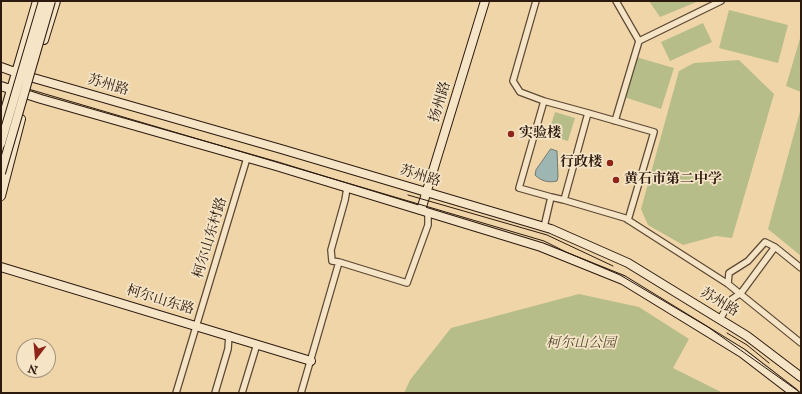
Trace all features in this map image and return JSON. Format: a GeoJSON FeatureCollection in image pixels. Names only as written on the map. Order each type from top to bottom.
{"type":"FeatureCollection","features":[{"type":"Feature","properties":{"kind":"main road"},"geometry":{"type":"LineString","coordinates":[[1,124],[38,1]]}},
{"type":"Feature","properties":{"kind":"main road"},"geometry":{"type":"LineString","coordinates":[[1,143],[43,1]]}},
{"type":"Feature","properties":{"kind":"main road"},"geometry":{"type":"LineString","coordinates":[[1,173],[51,1]]}},
{"type":"Feature","properties":{"kind":"main road"},"geometry":{"type":"LineString","coordinates":[[1,196],[27,95],[56,1]]}},
{"type":"Feature","properties":{"kind":"main road","name":"扬州路"},"geometry":{"type":"LineString","coordinates":[[424,211],[427,192],[485,1]]}},
{"type":"Feature","properties":{"kind":"main road","name":"苏州路"},"geometry":{"type":"LineString","coordinates":[[1,67],[32,78],[281,149],[544,227],[628,263],[747,336],[801,377]]}},
{"type":"Feature","properties":{"kind":"main road"},"geometry":{"type":"LineString","coordinates":[[1,86],[27,95],[247,158],[541,247],[623,280],[742,353],[794,393]]}},
{"type":"Feature","properties":{"kind":"main road","name":"柯尔山东路"},"geometry":{"type":"LineString","coordinates":[[1,267],[197,325],[310,361]]}},
{"type":"Feature","properties":{"kind":"street"},"geometry":{"type":"LineString","coordinates":[[536,1],[513,82],[520,92],[544,101],[654,132],[628,220]]}},
{"type":"Feature","properties":{"kind":"street"},"geometry":{"type":"LineString","coordinates":[[615,121],[639,41],[616,1]]}},
{"type":"Feature","properties":{"kind":"street"},"geometry":{"type":"LineString","coordinates":[[639,41],[721,1]]}},
{"type":"Feature","properties":{"kind":"street"},"geometry":{"type":"LineString","coordinates":[[544,101],[519,188],[628,220],[728,284],[801,343]]}},
{"type":"Feature","properties":{"kind":"street"},"geometry":{"type":"LineString","coordinates":[[564,200],[588,113]]}},
{"type":"Feature","properties":{"kind":"street","name":"柯尔山东村路"},"geometry":{"type":"LineString","coordinates":[[176,393],[247,158]]}},
{"type":"Feature","properties":{"kind":"street"},"geometry":{"type":"LineString","coordinates":[[346,188],[345,200],[330,250],[332,261],[407,283],[428,225],[424,211]]}},
{"type":"Feature","properties":{"kind":"street"},"geometry":{"type":"LineString","coordinates":[[544,227],[551,197]]}},
{"type":"Feature","properties":{"kind":"street"},"geometry":{"type":"LineString","coordinates":[[728,284],[729,273],[748,261],[764,242],[775,247],[801,268]]}},
{"type":"Feature","properties":{"kind":"street"},"geometry":{"type":"LineString","coordinates":[[720,319],[732,299],[740,293],[775,247]]}},
{"type":"Feature","properties":{"kind":"street"},"geometry":{"type":"LineString","coordinates":[[301,393],[339,262]]}},
{"type":"Feature","properties":{"kind":"street"},"geometry":{"type":"LineString","coordinates":[[215,393],[228,349],[229,335]]}},
{"type":"Feature","properties":{"kind":"street"},"geometry":{"type":"LineString","coordinates":[[242,393],[257,344]]}},
{"type":"Feature","properties":{"kind":"green space"},"geometry":{"type":"Polygon","coordinates":[[[649,1],[699,1],[660,17],[649,1]]]}},
{"type":"Feature","properties":{"kind":"green space"},"geometry":{"type":"Polygon","coordinates":[[[729,10],[788,25],[778,63],[719,48],[729,10]]]}},
{"type":"Feature","properties":{"kind":"green space"},"geometry":{"type":"Polygon","coordinates":[[[703,23],[712,42],[670,61],[661,42],[703,23]]]}},
{"type":"Feature","properties":{"kind":"green space"},"geometry":{"type":"Polygon","coordinates":[[[801,35],[801,92],[786,86],[801,35]]]}},
{"type":"Feature","properties":{"kind":"green space"},"geometry":{"type":"Polygon","coordinates":[[[636,57],[674,68],[661,109],[624,97],[636,57]]]}},
{"type":"Feature","properties":{"kind":"green space"},"geometry":{"type":"Polygon","coordinates":[[[739,60],[774,94],[732,238],[716,236],[683,245],[648,225],[641,209],[679,71],[694,63],[739,60]]]}},
{"type":"Feature","properties":{"kind":"green space"},"geometry":{"type":"Polygon","coordinates":[[[801,108],[801,256],[768,229],[801,108]]]}},
{"type":"Feature","properties":{"kind":"green space"},"geometry":{"type":"Polygon","coordinates":[[[555,112],[575,118],[568,141],[548,135],[555,112]]]}},
{"type":"Feature","properties":{"kind":"green space","name":"柯尔山公园"},"geometry":{"type":"Polygon","coordinates":[[[579,294],[639,307],[689,339],[673,368],[723,393],[404,393],[410,380],[451,328],[579,294]]]}},
{"type":"Feature","properties":{"kind":"water"},"geometry":{"type":"Polygon","coordinates":[[[551,149],[557,151],[558,177],[557,181],[548,182],[535,175],[536,170],[551,149]]]}},
{"type":"Feature","properties":{"kind":"tram line"},"geometry":{"type":"LineString","coordinates":[[45,1],[23,75],[22,82],[25,88],[544,241],[620,275],[708,327],[801,393]]}},
{"type":"Feature","properties":{"kind":"tram line"},"geometry":{"type":"LineString","coordinates":[[408,195],[547,235],[613,266]]}},
{"type":"Feature","properties":{"kind":"tram line"},"geometry":{"type":"LineString","coordinates":[[727,333],[747,345],[769,363]]}},
{"type":"Feature","properties":{"kind":"place","name":"实验楼"},"geometry":{"type":"Point","coordinates":[511,134]}},
{"type":"Feature","properties":{"kind":"place","name":"行政楼"},"geometry":{"type":"Point","coordinates":[610,163]}},
{"type":"Feature","properties":{"kind":"place","name":"黄石市第二中学"},"geometry":{"type":"Point","coordinates":[616,180]}}]}
